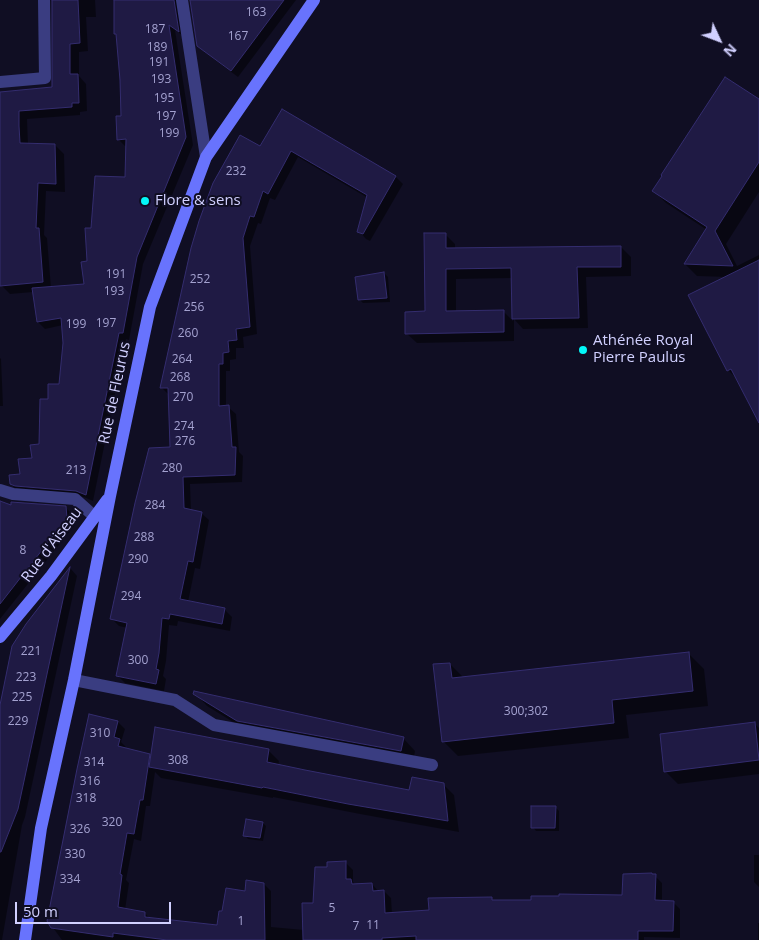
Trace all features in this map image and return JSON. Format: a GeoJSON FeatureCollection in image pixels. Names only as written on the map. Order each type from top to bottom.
{"type":"FeatureCollection","features":[{"type":"Feature","properties":{"kind":"main road","name":"Rue de Fleurus"},"geometry":{"type":"LineString","coordinates":[[25,940],[41,828],[74,680],[150,307],[206,157],[314,0]]}},
{"type":"Feature","properties":{"kind":"main road","name":"Rue d'Aiseau"},"geometry":{"type":"LineString","coordinates":[[0,636],[51,576],[110,496]]}},
{"type":"Feature","properties":{"kind":"street"},"geometry":{"type":"LineString","coordinates":[[0,82],[45,78],[44,0]]}},
{"type":"Feature","properties":{"kind":"street"},"geometry":{"type":"LineString","coordinates":[[182,0],[206,157]]}},
{"type":"Feature","properties":{"kind":"street"},"geometry":{"type":"LineString","coordinates":[[0,490],[14,494],[75,499],[94,517]]}},
{"type":"Feature","properties":{"kind":"street"},"geometry":{"type":"LineString","coordinates":[[74,680],[175,700],[214,725],[432,765]]}},
{"type":"Feature","properties":{"kind":"building"},"geometry":{"type":"Polygon","coordinates":[[[52,0],[78,0],[80,43],[70,44],[70,74],[78,74],[79,103],[72,103],[72,107],[19,111],[20,143],[55,144],[56,184],[38,183],[36,228],[39,228],[43,282],[0,286],[0,92],[52,87],[52,0]]]}},
{"type":"Feature","properties":{"kind":"building"},"geometry":{"type":"Polygon","coordinates":[[[114,0],[174,0],[179,32],[169,25],[186,137],[137,257],[123,333],[119,333],[86,495],[76,491],[15,486],[10,484],[9,475],[20,474],[18,459],[32,458],[30,445],[39,444],[40,399],[48,399],[48,384],[59,384],[63,343],[61,318],[37,322],[32,288],[84,284],[81,262],[87,261],[85,228],[91,228],[95,176],[125,177],[126,139],[117,140],[116,116],[121,116],[120,80],[116,34],[114,34],[114,0]]]}},
{"type":"Feature","properties":{"kind":"building"},"geometry":{"type":"Polygon","coordinates":[[[190,0],[284,0],[231,71],[197,46],[190,0]]]}},
{"type":"Feature","properties":{"kind":"building"},"geometry":{"type":"Polygon","coordinates":[[[725,77],[759,99],[759,162],[715,231],[733,266],[684,264],[707,227],[652,191],[725,77]]]}},
{"type":"Feature","properties":{"kind":"building"},"geometry":{"type":"Polygon","coordinates":[[[282,109],[396,176],[363,234],[357,232],[367,195],[291,151],[268,194],[263,191],[254,217],[250,216],[243,238],[250,327],[236,329],[237,340],[228,341],[229,352],[223,353],[223,364],[219,364],[219,406],[229,405],[232,447],[236,447],[235,475],[183,477],[184,508],[202,512],[193,562],[188,561],[180,599],[225,608],[222,624],[170,614],[169,619],[162,618],[156,669],[159,670],[156,684],[116,676],[127,623],[110,619],[149,448],[170,447],[168,388],[160,388],[191,248],[213,183],[240,135],[260,146],[282,109]]]}},
{"type":"Feature","properties":{"kind":"building"},"geometry":{"type":"Polygon","coordinates":[[[424,233],[446,233],[446,248],[621,246],[621,267],[577,267],[579,318],[512,319],[511,268],[446,269],[446,311],[504,310],[504,332],[405,334],[405,312],[425,311],[424,233]]]}},
{"type":"Feature","properties":{"kind":"building"},"geometry":{"type":"Polygon","coordinates":[[[759,260],[759,423],[731,369],[727,371],[688,295],[759,260]]]}},
{"type":"Feature","properties":{"kind":"building"},"geometry":{"type":"Polygon","coordinates":[[[384,272],[387,298],[358,300],[355,277],[384,272]]]}},
{"type":"Feature","properties":{"kind":"building"},"geometry":{"type":"Polygon","coordinates":[[[0,501],[11,505],[11,502],[66,506],[67,518],[0,604],[0,501]]]}},
{"type":"Feature","properties":{"kind":"building"},"geometry":{"type":"Polygon","coordinates":[[[70,567],[18,809],[0,852],[0,705],[12,646],[26,624],[70,567]]]}},
{"type":"Feature","properties":{"kind":"building"},"geometry":{"type":"Polygon","coordinates":[[[689,652],[693,691],[612,700],[614,723],[442,742],[433,664],[450,663],[452,678],[689,652]]]}},
{"type":"Feature","properties":{"kind":"building"},"geometry":{"type":"Polygon","coordinates":[[[194,691],[404,737],[401,751],[237,721],[193,694],[194,691]]]}},
{"type":"Feature","properties":{"kind":"building"},"geometry":{"type":"Polygon","coordinates":[[[89,714],[118,721],[114,737],[120,739],[118,746],[150,754],[143,800],[140,800],[134,834],[127,833],[120,874],[122,875],[118,907],[145,912],[145,917],[217,925],[219,911],[222,911],[226,888],[245,891],[246,880],[264,883],[265,940],[167,940],[113,933],[113,937],[51,928],[47,921],[89,714]]]}},
{"type":"Feature","properties":{"kind":"building"},"geometry":{"type":"Polygon","coordinates":[[[755,722],[759,760],[664,772],[660,734],[755,722]]]}},
{"type":"Feature","properties":{"kind":"building"},"geometry":{"type":"Polygon","coordinates":[[[155,727],[269,749],[267,762],[305,770],[409,790],[412,777],[444,783],[448,821],[149,767],[155,727]]]}},
{"type":"Feature","properties":{"kind":"building"},"geometry":{"type":"Polygon","coordinates":[[[531,806],[556,806],[555,828],[531,828],[531,806]]]}},
{"type":"Feature","properties":{"kind":"building"},"geometry":{"type":"Polygon","coordinates":[[[246,819],[263,822],[260,838],[243,836],[246,819]]]}},
{"type":"Feature","properties":{"kind":"building"},"geometry":{"type":"Polygon","coordinates":[[[346,861],[346,879],[351,879],[352,884],[372,883],[373,891],[384,890],[385,913],[429,910],[428,898],[492,897],[492,900],[531,900],[531,896],[559,896],[559,894],[622,895],[623,874],[652,873],[656,874],[655,900],[674,901],[673,931],[638,931],[638,940],[416,940],[416,936],[382,938],[382,940],[303,940],[302,903],[313,903],[315,867],[327,867],[327,862],[346,861]]]}},
{"type":"Feature","properties":{"kind":"place","name":"Flore & sens"},"geometry":{"type":"Point","coordinates":[145,201]}},
{"type":"Feature","properties":{"kind":"place","name":"Athénée Royal Pierre Paulus"},"geometry":{"type":"Point","coordinates":[583,350]}}]}
